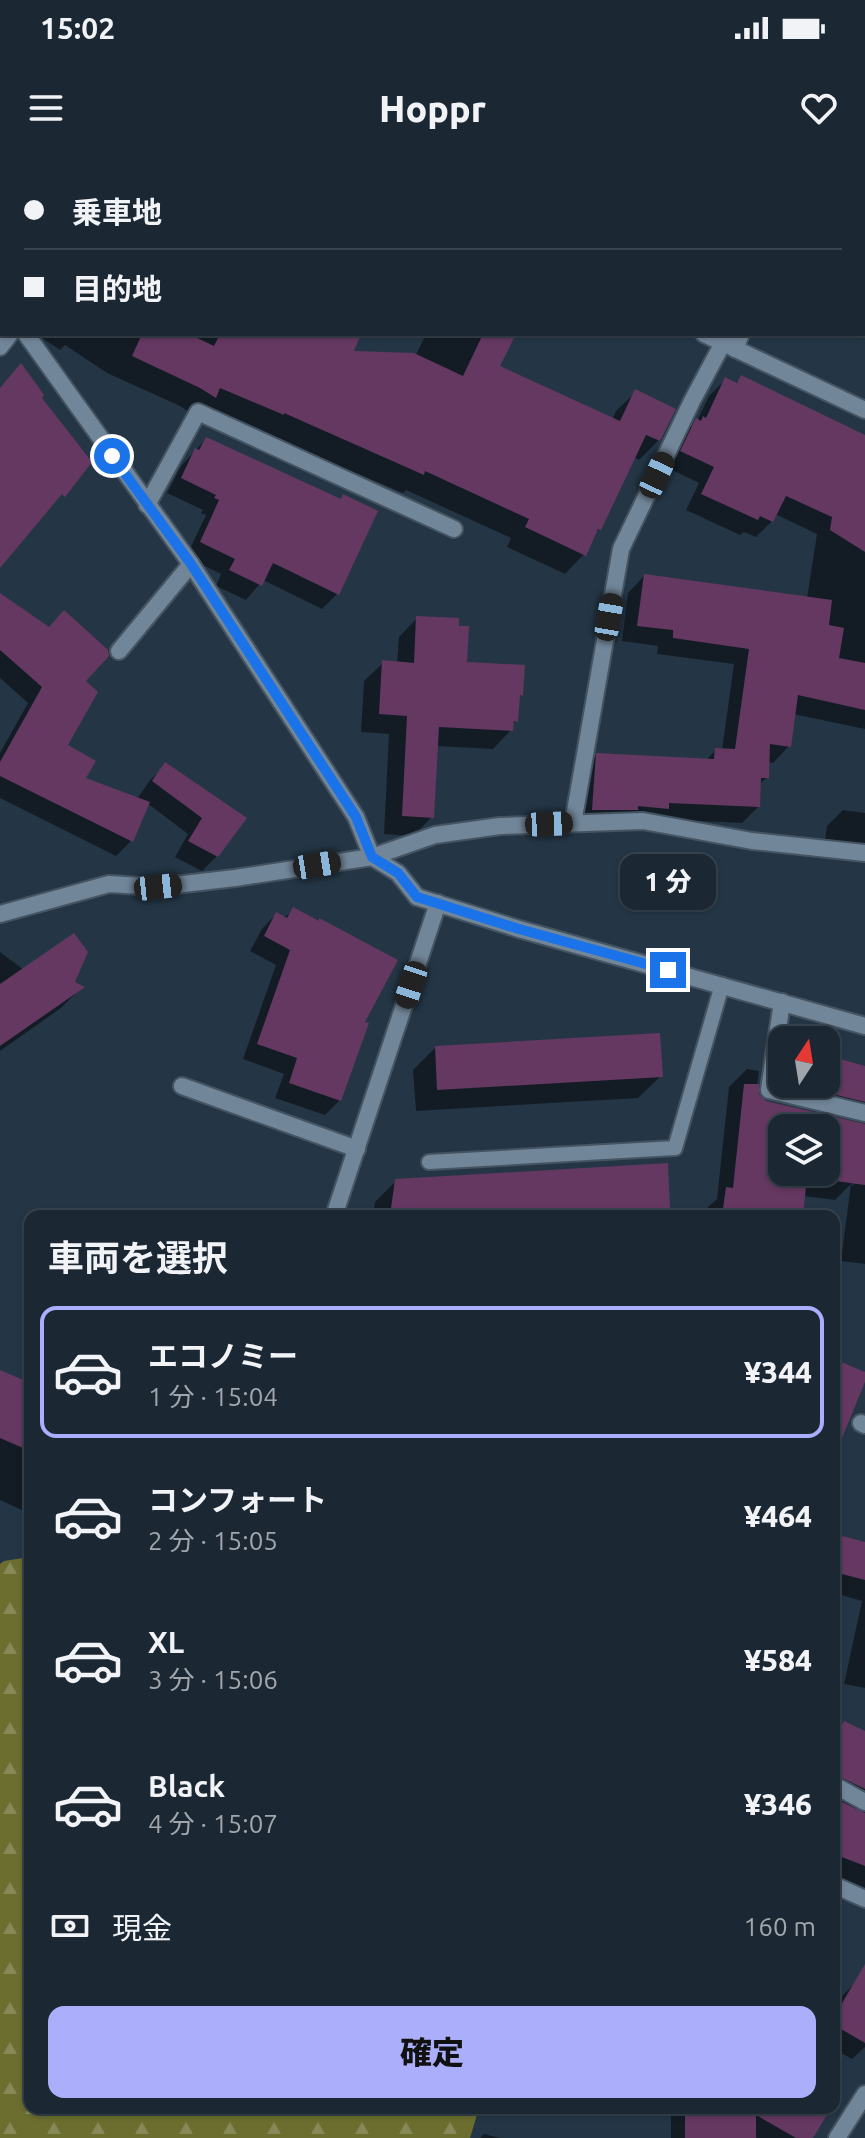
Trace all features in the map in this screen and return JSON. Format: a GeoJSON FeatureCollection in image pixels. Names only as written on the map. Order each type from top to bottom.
{"type":"FeatureCollection","features":[{"type":"Feature","properties":{"kind":"street"},"geometry":{"type":"LineString","coordinates":[[27,336],[191,564],[356,817],[372,857],[398,873],[417,897],[519,929],[865,1026]]}},
{"type":"Feature","properties":{"kind":"street"},"geometry":{"type":"LineString","coordinates":[[711,336],[733,342],[865,410]]}},
{"type":"Feature","properties":{"kind":"street"},"geometry":{"type":"LineString","coordinates":[[573,823],[621,549],[692,401],[733,342]]}},
{"type":"Feature","properties":{"kind":"street"},"geometry":{"type":"LineString","coordinates":[[147,505],[198,412],[454,529]]}},
{"type":"Feature","properties":{"kind":"street"},"geometry":{"type":"LineString","coordinates":[[119,651],[191,564]]}},
{"type":"Feature","properties":{"kind":"street"},"geometry":{"type":"LineString","coordinates":[[0,914],[109,884],[158,887],[235,878],[372,857],[435,835],[500,826],[643,821],[752,841],[865,853]]}},
{"type":"Feature","properties":{"kind":"street"},"geometry":{"type":"LineString","coordinates":[[336,1210],[438,903]]}},
{"type":"Feature","properties":{"kind":"street"},"geometry":{"type":"LineString","coordinates":[[782,1002],[769,1090],[865,1113]]}},
{"type":"Feature","properties":{"kind":"street"},"geometry":{"type":"LineString","coordinates":[[182,1086],[357,1149]]}},
{"type":"Feature","properties":{"kind":"street"},"geometry":{"type":"LineString","coordinates":[[840,1788],[865,1802]]}},
{"type":"Feature","properties":{"kind":"street"},"geometry":{"type":"LineString","coordinates":[[840,1888],[865,1899]]}},
{"type":"Feature","properties":{"kind":"street"},"geometry":{"type":"LineString","coordinates":[[837,2138],[865,2094]]}},
{"type":"Feature","properties":{"kind":"lane"},"geometry":{"type":"LineString","coordinates":[[429,1162],[675,1148],[722,985]]}},
{"type":"Feature","properties":{"kind":"green space"},"geometry":{"type":"Polygon","coordinates":[[[24,1558],[24,2114],[477,2114],[470,2138],[0,2138],[0,1564],[24,1558]]]}},
{"type":"Feature","properties":{"kind":"building"},"geometry":{"type":"Polygon","coordinates":[[[141,336],[193,336],[214,346],[219,336],[360,336],[354,351],[414,353],[463,376],[482,336],[515,336],[500,366],[620,421],[635,389],[676,409],[660,441],[646,435],[586,556],[525,527],[529,519],[425,471],[424,475],[220,388],[216,398],[132,356],[141,336]]]}},
{"type":"Feature","properties":{"kind":"building"},"geometry":{"type":"Polygon","coordinates":[[[21,363],[44,395],[42,398],[92,462],[65,497],[62,494],[0,568],[0,388],[21,363]]]}},
{"type":"Feature","properties":{"kind":"building"},"geometry":{"type":"Polygon","coordinates":[[[741,375],[865,435],[865,552],[830,530],[832,517],[786,496],[773,522],[760,516],[758,520],[701,494],[714,467],[680,451],[696,418],[701,421],[703,416],[706,418],[725,377],[737,383],[741,375]]]}},
{"type":"Feature","properties":{"kind":"building"},"geometry":{"type":"Polygon","coordinates":[[[206,437],[341,499],[343,494],[378,511],[339,595],[273,563],[262,586],[229,570],[235,559],[200,542],[219,500],[214,498],[216,495],[181,478],[195,448],[199,450],[206,437]]]}},
{"type":"Feature","properties":{"kind":"building"},"geometry":{"type":"Polygon","coordinates":[[[644,574],[832,600],[829,625],[844,628],[839,658],[865,663],[865,710],[798,695],[791,747],[770,744],[769,778],[761,778],[760,807],[669,803],[669,809],[638,806],[638,810],[592,810],[596,753],[714,759],[715,748],[735,749],[749,649],[673,638],[673,630],[637,626],[644,574]]]}},
{"type":"Feature","properties":{"kind":"building"},"geometry":{"type":"Polygon","coordinates":[[[0,593],[49,627],[64,610],[108,650],[109,656],[86,681],[98,692],[68,745],[96,761],[86,778],[150,802],[133,842],[0,776],[0,762],[42,687],[0,650],[0,593]]]}},
{"type":"Feature","properties":{"kind":"building"},"geometry":{"type":"Polygon","coordinates":[[[416,616],[459,618],[459,626],[469,626],[467,662],[525,665],[523,696],[520,695],[518,722],[514,721],[513,731],[439,727],[434,818],[402,816],[407,716],[379,714],[382,660],[414,663],[416,616]]]}},
{"type":"Feature","properties":{"kind":"building"},"geometry":{"type":"Polygon","coordinates":[[[165,762],[247,818],[218,857],[188,841],[202,818],[152,781],[165,762]]]}},
{"type":"Feature","properties":{"kind":"building"},"geometry":{"type":"Polygon","coordinates":[[[293,907],[398,960],[365,1022],[369,1023],[341,1101],[289,1083],[297,1058],[257,1044],[290,950],[264,936],[276,912],[287,918],[293,907]]]}},
{"type":"Feature","properties":{"kind":"building"},"geometry":{"type":"Polygon","coordinates":[[[74,933],[88,952],[75,982],[85,987],[0,1046],[0,984],[74,933]]]}},
{"type":"Feature","properties":{"kind":"building"},"geometry":{"type":"Polygon","coordinates":[[[660,1033],[663,1077],[437,1090],[435,1046],[660,1033]]]}},
{"type":"Feature","properties":{"kind":"building"},"geometry":{"type":"Polygon","coordinates":[[[840,1059],[865,1066],[865,1102],[840,1096],[840,1059]]]}},
{"type":"Feature","properties":{"kind":"building"},"geometry":{"type":"Polygon","coordinates":[[[744,1084],[759,1084],[759,1094],[766,1101],[822,1114],[768,1114],[768,1186],[806,1186],[804,1210],[723,1210],[726,1187],[733,1188],[744,1084]]]}},
{"type":"Feature","properties":{"kind":"building"},"geometry":{"type":"Polygon","coordinates":[[[840,1118],[865,1124],[865,1185],[840,1182],[840,1118]]]}},
{"type":"Feature","properties":{"kind":"building"},"geometry":{"type":"Polygon","coordinates":[[[668,1163],[670,1208],[391,1210],[395,1179],[668,1163]]]}},
{"type":"Feature","properties":{"kind":"building"},"geometry":{"type":"Polygon","coordinates":[[[840,1362],[865,1372],[865,1382],[840,1443],[840,1362]]]}},
{"type":"Feature","properties":{"kind":"building"},"geometry":{"type":"Polygon","coordinates":[[[0,1370],[24,1380],[24,1448],[0,1438],[0,1370]]]}},
{"type":"Feature","properties":{"kind":"building"},"geometry":{"type":"Polygon","coordinates":[[[840,1536],[865,1542],[865,1580],[840,1574],[840,1536]]]}},
{"type":"Feature","properties":{"kind":"building"},"geometry":{"type":"Polygon","coordinates":[[[844,1721],[865,1731],[865,1789],[840,1777],[840,1729],[844,1721]]]}},
{"type":"Feature","properties":{"kind":"building"},"geometry":{"type":"Polygon","coordinates":[[[840,1801],[865,1813],[865,1866],[840,1856],[840,1801]]]}},
{"type":"Feature","properties":{"kind":"building"},"geometry":{"type":"Polygon","coordinates":[[[865,1964],[865,2043],[840,2028],[840,2007],[865,1964]]]}},
{"type":"Feature","properties":{"kind":"building"},"geometry":{"type":"Polygon","coordinates":[[[685,2114],[827,2114],[813,2138],[796,2138],[756,2115],[756,2138],[685,2138],[685,2114]]]}},
{"type":"Feature","properties":{"kind":"route"},"geometry":{"type":"LineString","coordinates":[[112,456],[191,564],[356,817],[372,857],[398,873],[417,897],[668,970]]}}]}
